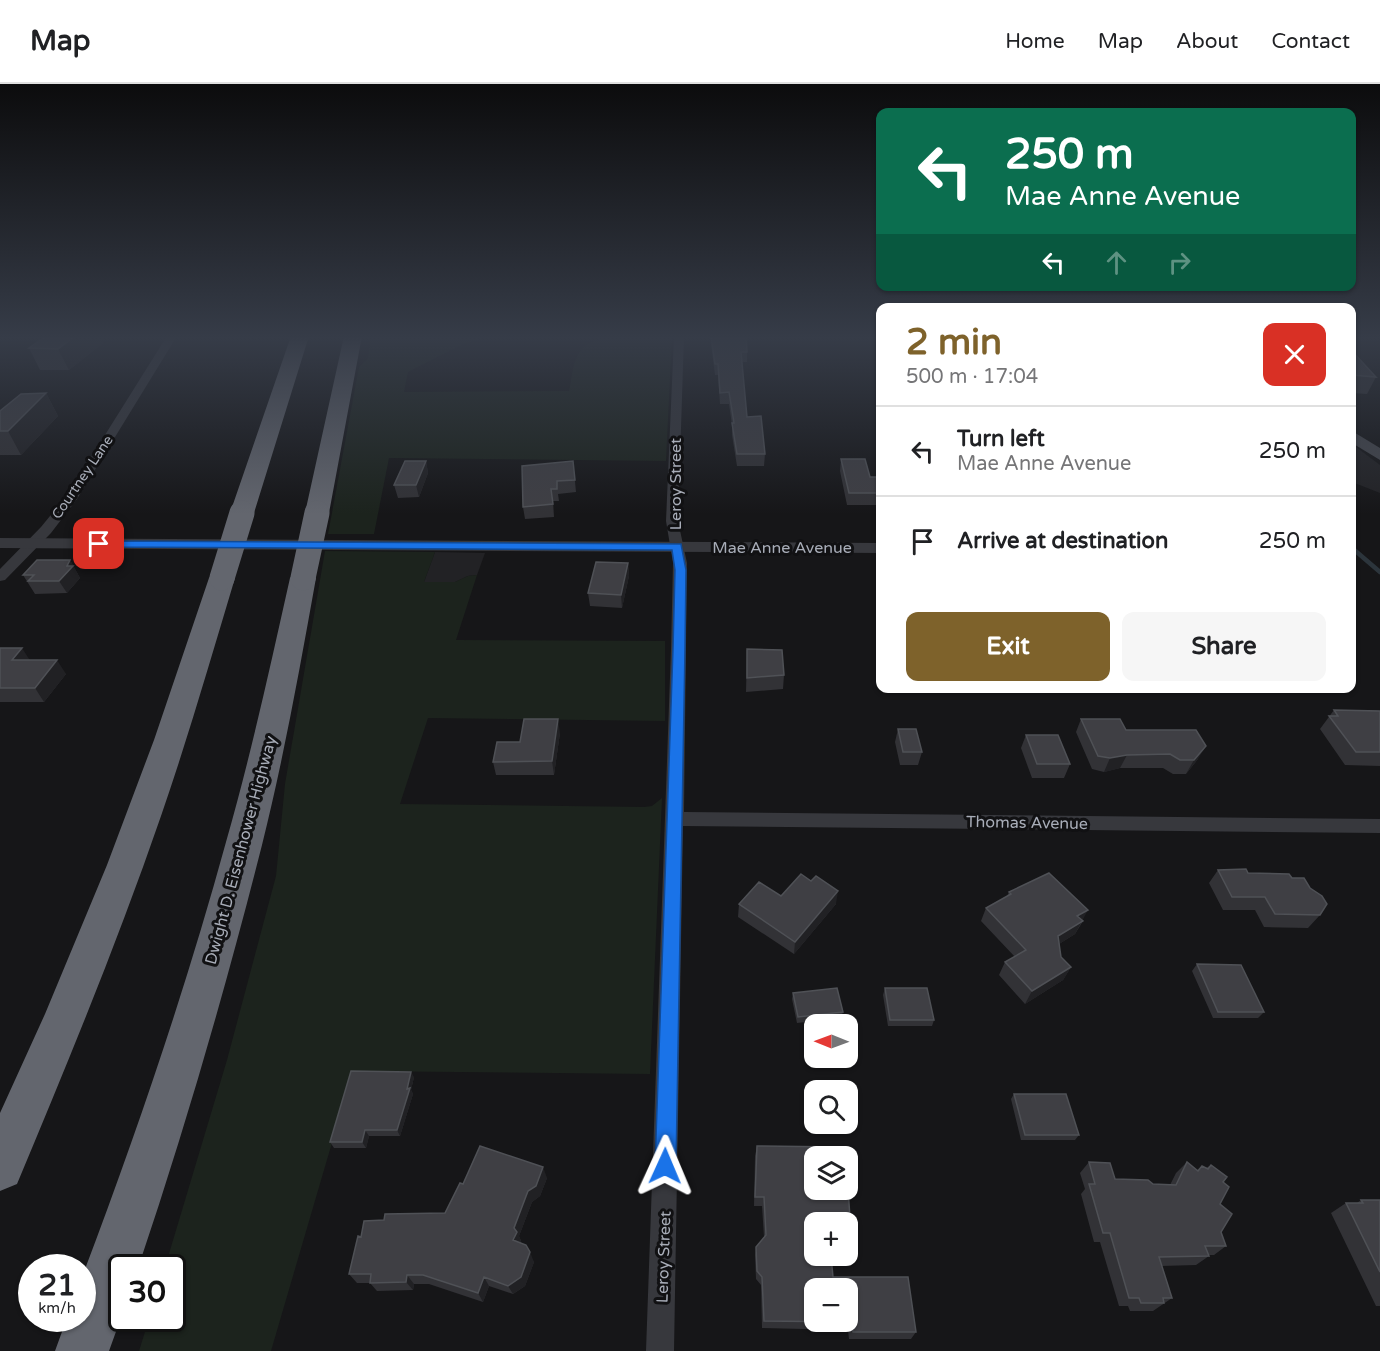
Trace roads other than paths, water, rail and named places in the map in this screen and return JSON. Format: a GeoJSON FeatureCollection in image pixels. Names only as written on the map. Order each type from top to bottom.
{"type":"FeatureCollection","features":[{"type":"Feature","properties":{"kind":"highway"},"geometry":{"type":"LineString","coordinates":[[0,1167],[90,955],[162,763],[281,395]]}},
{"type":"Feature","properties":{"kind":"highway","name":"Dwight D. Eisenhower Highway"},"geometry":{"type":"LineString","coordinates":[[82,1351],[127,1225],[187,1039],[244,844],[275,717],[341,395]]}},
{"type":"Feature","properties":{"kind":"main road"},"geometry":{"type":"LineString","coordinates":[[1356,439],[1380,455]]}},
{"type":"Feature","properties":{"kind":"street","name":"Courtney Lane"},"geometry":{"type":"LineString","coordinates":[[0,578],[33,544],[72,496],[135,395]]}},
{"type":"Feature","properties":{"kind":"street","name":"Leroy Street"},"geometry":{"type":"LineString","coordinates":[[660,1351],[680,570],[672,521],[677,395]]}},
{"type":"Feature","properties":{"kind":"street","name":"Mae Anne Avenue"},"geometry":{"type":"LineString","coordinates":[[0,543],[876,548]]}},
{"type":"Feature","properties":{"kind":"street","name":"Thomas Avenue"},"geometry":{"type":"LineString","coordinates":[[675,819],[1380,826]]}},
{"type":"Feature","properties":{"kind":"waterway"},"geometry":{"type":"LineString","coordinates":[[1356,551],[1380,572]]}}]}
